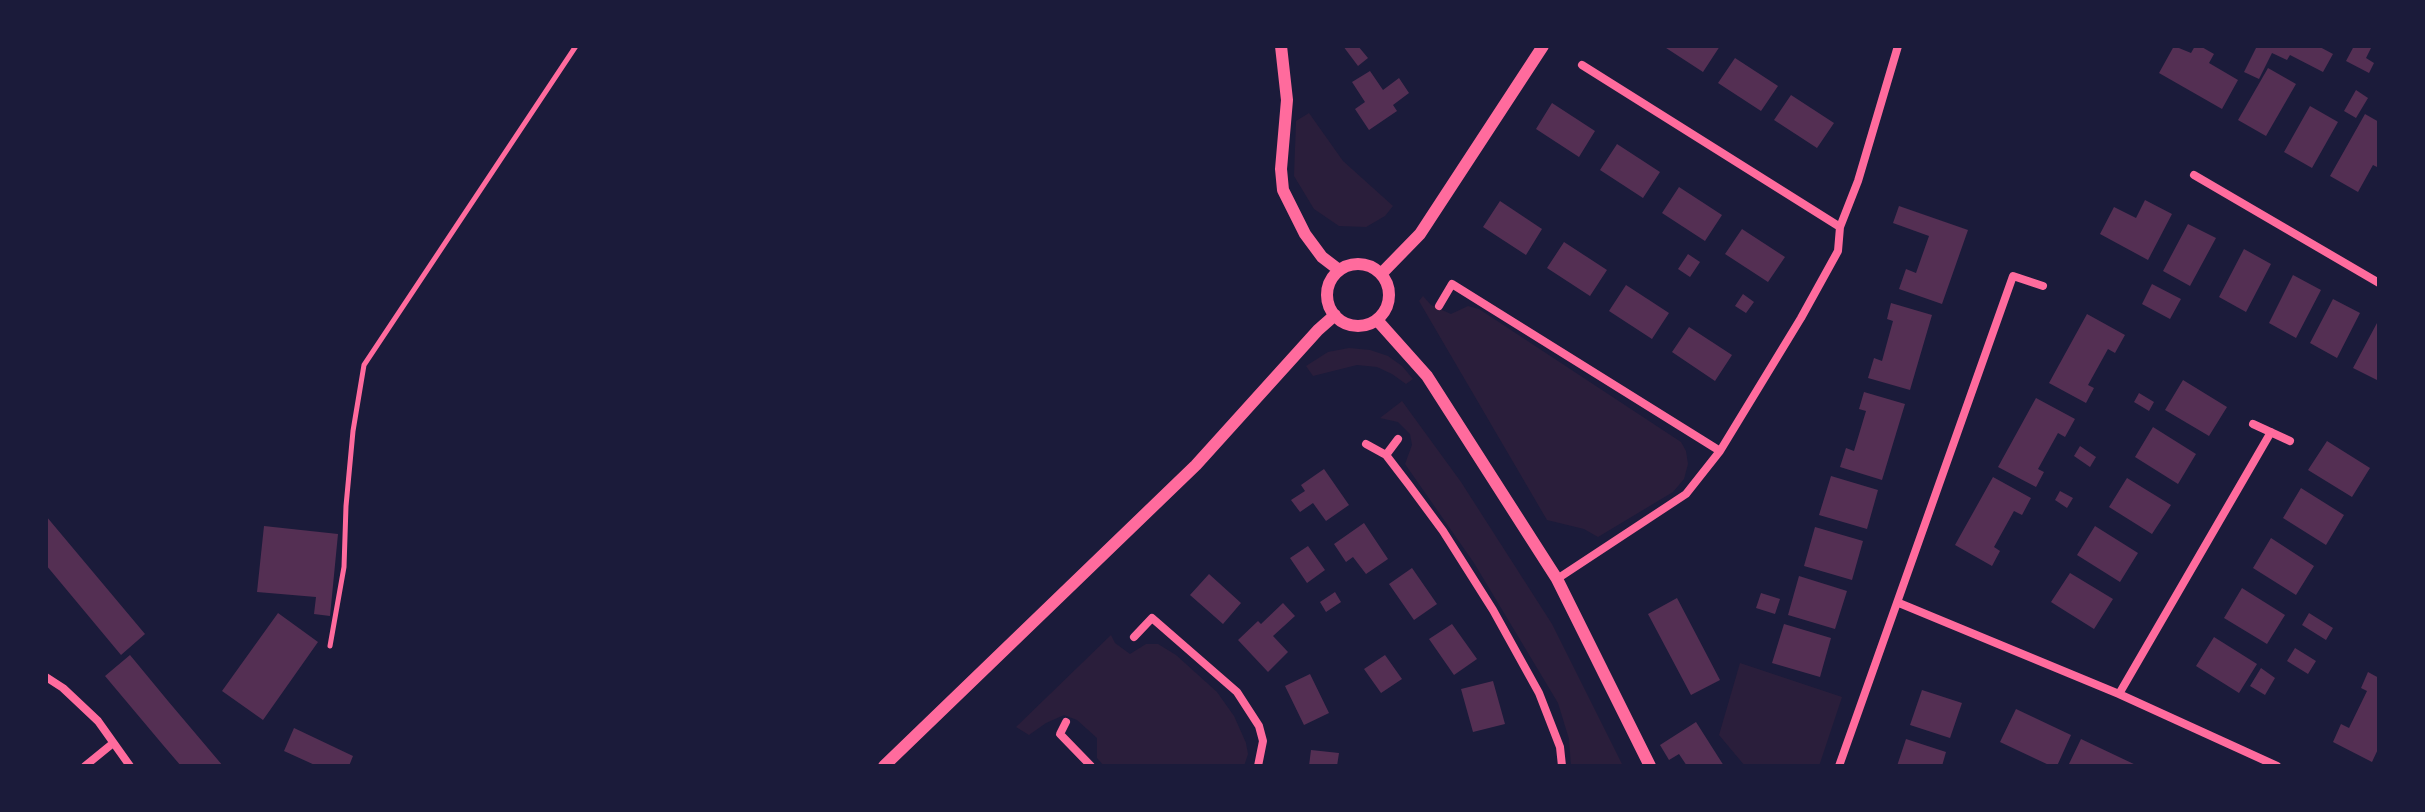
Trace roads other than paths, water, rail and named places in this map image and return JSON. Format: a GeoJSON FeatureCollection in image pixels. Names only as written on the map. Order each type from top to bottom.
{"type":"FeatureCollection","features":[{"type":"Feature","properties":{"kind":"street"},"geometry":{"type":"LineString","coordinates":[[1281,46],[1287,100],[1281,169],[1283,190],[1305,234],[1322,257],[1339,270]]}},
{"type":"Feature","properties":{"kind":"street"},"geometry":{"type":"LineString","coordinates":[[1381,274],[1420,234],[1543,46]]}},
{"type":"Feature","properties":{"kind":"street"},"geometry":{"type":"LineString","coordinates":[[1557,579],[1686,494],[1720,451],[1838,251],[1840,227],[1858,181],[1898,46]]}},
{"type":"Feature","properties":{"kind":"street"},"geometry":{"type":"LineString","coordinates":[[1582,65],[1840,227]]}},
{"type":"Feature","properties":{"kind":"street"},"geometry":{"type":"LineString","coordinates":[[2194,175],[2379,283]]}},
{"type":"Feature","properties":{"kind":"street"},"geometry":{"type":"LineString","coordinates":[[1356,263],[1374,268],[1381,274],[1390,293],[1388,303],[1377,320],[1359,326],[1350,325],[1335,315],[1327,300],[1327,292],[1339,270],[1356,263]]}},
{"type":"Feature","properties":{"kind":"street"},"geometry":{"type":"LineString","coordinates":[[1839,766],[2013,276],[2043,286]]}},
{"type":"Feature","properties":{"kind":"street"},"geometry":{"type":"LineString","coordinates":[[1439,306],[1452,284],[1720,451]]}},
{"type":"Feature","properties":{"kind":"street"},"geometry":{"type":"LineString","coordinates":[[884,766],[1196,465],[1335,315]]}},
{"type":"Feature","properties":{"kind":"street"},"geometry":{"type":"LineString","coordinates":[[1377,320],[1427,376],[1557,579],[1650,766]]}},
{"type":"Feature","properties":{"kind":"street"},"geometry":{"type":"LineString","coordinates":[[2253,424],[2290,441]]}},
{"type":"Feature","properties":{"kind":"street"},"geometry":{"type":"LineString","coordinates":[[2119,694],[2271,432]]}},
{"type":"Feature","properties":{"kind":"street"},"geometry":{"type":"LineString","coordinates":[[1386,455],[1398,439]]}},
{"type":"Feature","properties":{"kind":"street"},"geometry":{"type":"LineString","coordinates":[[1366,444],[1386,455],[1469,570],[1529,671],[1555,730],[1562,766]]}},
{"type":"Feature","properties":{"kind":"street"},"geometry":{"type":"LineString","coordinates":[[1899,603],[2119,694],[2277,766]]}},
{"type":"Feature","properties":{"kind":"street"},"geometry":{"type":"LineString","coordinates":[[1134,637],[1152,618],[1237,692],[1259,726],[1263,741],[1258,766]]}},
{"type":"Feature","properties":{"kind":"street"},"geometry":{"type":"LineString","coordinates":[[46,677],[63,688],[98,721],[130,766]]}},
{"type":"Feature","properties":{"kind":"street"},"geometry":{"type":"LineString","coordinates":[[1066,722],[1060,734],[1091,766]]}},
{"type":"Feature","properties":{"kind":"street"},"geometry":{"type":"LineString","coordinates":[[85,766],[112,744]]}},
{"type":"Feature","properties":{"kind":"lane"},"geometry":{"type":"LineString","coordinates":[[330,646],[344,567],[346,506],[364,365],[576,46]]}}]}
